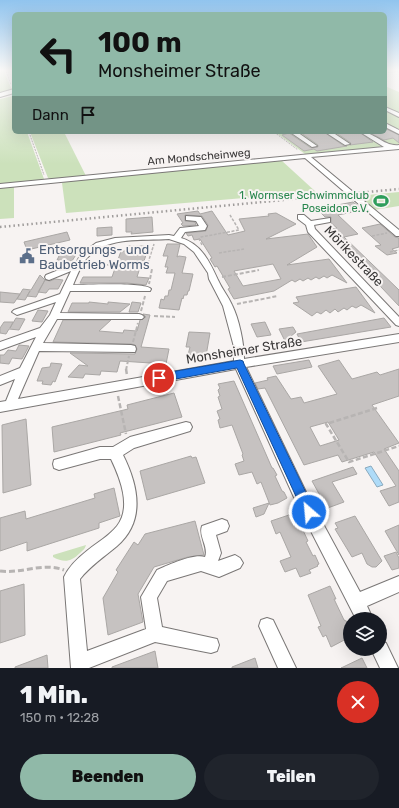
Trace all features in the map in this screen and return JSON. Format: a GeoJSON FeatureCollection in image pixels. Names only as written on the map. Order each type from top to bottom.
{"type":"FeatureCollection","features":[{"type":"Feature","properties":{"kind":"street"},"geometry":{"type":"LineString","coordinates":[[387,109],[399,115]]}},
{"type":"Feature","properties":{"kind":"street"},"geometry":{"type":"LineString","coordinates":[[387,126],[399,132]]}},
{"type":"Feature","properties":{"kind":"street"},"geometry":{"type":"LineString","coordinates":[[296,134],[314,146]]}},
{"type":"Feature","properties":{"kind":"street"},"geometry":{"type":"LineString","coordinates":[[331,134],[347,144]]}},
{"type":"Feature","properties":{"kind":"street"},"geometry":{"type":"LineString","coordinates":[[366,134],[391,148]]}},
{"type":"Feature","properties":{"kind":"street","name":"Am Mondscheinweg"},"geometry":{"type":"LineString","coordinates":[[0,186],[399,148]]}},
{"type":"Feature","properties":{"kind":"street"},"geometry":{"type":"LineString","coordinates":[[307,157],[362,201],[397,232]]}},
{"type":"Feature","properties":{"kind":"street","name":"Mörikestraße"},"geometry":{"type":"LineString","coordinates":[[301,217],[310,224],[312,230],[399,323]]}},
{"type":"Feature","properties":{"kind":"street"},"geometry":{"type":"LineString","coordinates":[[176,238],[181,231],[202,228],[203,226],[198,219],[189,218]]}},
{"type":"Feature","properties":{"kind":"street","name":"Mörikestraße"},"geometry":{"type":"LineString","coordinates":[[310,224],[327,220]]}},
{"type":"Feature","properties":{"kind":"street"},"geometry":{"type":"LineString","coordinates":[[5,406],[44,330],[54,316],[79,264],[88,252],[108,242],[156,237],[176,238],[187,242],[199,252],[212,273],[213,279],[228,306],[239,347],[240,364],[302,499],[361,612]]}},
{"type":"Feature","properties":{"kind":"street"},"geometry":{"type":"LineString","coordinates":[[49,277],[79,264]]}},
{"type":"Feature","properties":{"kind":"street"},"geometry":{"type":"LineString","coordinates":[[17,312],[65,292],[118,287],[147,289]]}},
{"type":"Feature","properties":{"kind":"street"},"geometry":{"type":"LineString","coordinates":[[54,316],[74,317],[110,315],[140,317]]}},
{"type":"Feature","properties":{"kind":"street"},"geometry":{"type":"LineString","coordinates":[[0,346],[44,330]]}},
{"type":"Feature","properties":{"kind":"street","name":"Monsheimer Straße"},"geometry":{"type":"LineString","coordinates":[[5,406],[240,364],[399,338]]}},
{"type":"Feature","properties":{"kind":"street"},"geometry":{"type":"LineString","coordinates":[[36,346],[60,348],[103,346],[131,349]]}},
{"type":"Feature","properties":{"kind":"street"},"geometry":{"type":"LineString","coordinates":[[0,381],[24,371]]}},
{"type":"Feature","properties":{"kind":"street"},"geometry":{"type":"LineString","coordinates":[[59,464],[100,453],[115,453],[130,443],[186,427]]}},
{"type":"Feature","properties":{"kind":"street"},"geometry":{"type":"LineString","coordinates":[[115,453],[125,473],[131,508],[128,523],[114,539],[82,565],[72,578],[80,665],[155,634],[211,645]]}},
{"type":"Feature","properties":{"kind":"street"},"geometry":{"type":"LineString","coordinates":[[209,566],[214,553],[207,531],[222,526]]}},
{"type":"Feature","properties":{"kind":"street"},"geometry":{"type":"LineString","coordinates":[[155,634],[149,597],[162,575],[201,563],[219,569],[235,563]]}},
{"type":"Feature","properties":{"kind":"street"},"geometry":{"type":"LineString","coordinates":[[356,602],[399,584]]}},
{"type":"Feature","properties":{"kind":"street"},"geometry":{"type":"LineString","coordinates":[[267,626],[286,668]]}},
{"type":"Feature","properties":{"kind":"street"},"geometry":{"type":"LineString","coordinates":[[383,656],[389,668]]}},
{"type":"Feature","properties":{"kind":"path"},"geometry":{"type":"LineString","coordinates":[[29,134],[47,182]]}},
{"type":"Feature","properties":{"kind":"path"},"geometry":{"type":"LineString","coordinates":[[277,134],[307,157]]}},
{"type":"Feature","properties":{"kind":"path"},"geometry":{"type":"LineString","coordinates":[[203,247],[200,238],[239,230],[230,215]]}},
{"type":"Feature","properties":{"kind":"path"},"geometry":{"type":"LineString","coordinates":[[372,236],[397,232]]}},
{"type":"Feature","properties":{"kind":"path"},"geometry":{"type":"LineString","coordinates":[[219,253],[244,249]]}},
{"type":"Feature","properties":{"kind":"path"},"geometry":{"type":"LineString","coordinates":[[390,252],[399,250]]}},
{"type":"Feature","properties":{"kind":"path"},"geometry":{"type":"LineString","coordinates":[[79,264],[111,265]]}},
{"type":"Feature","properties":{"kind":"path"},"geometry":{"type":"LineString","coordinates":[[213,279],[259,270]]}},
{"type":"Feature","properties":{"kind":"path"},"geometry":{"type":"LineString","coordinates":[[228,306],[278,296]]}},
{"type":"Feature","properties":{"kind":"path"},"geometry":{"type":"LineString","coordinates":[[154,316],[175,317]]}},
{"type":"Feature","properties":{"kind":"path"},"geometry":{"type":"LineString","coordinates":[[115,453],[127,439],[116,386]]}},
{"type":"Feature","properties":{"kind":"path"},"geometry":{"type":"LineString","coordinates":[[377,408],[326,424],[349,462],[399,446]]}},
{"type":"Feature","properties":{"kind":"path"},"geometry":{"type":"LineString","coordinates":[[0,571],[13,573],[50,566],[64,570],[72,578]]}},
{"type":"Feature","properties":{"kind":"green space"},"geometry":{"type":"Polygon","coordinates":[[[0,102],[12,102],[12,134],[28,134],[44,179],[41,181],[0,185],[0,102]]]}},
{"type":"Feature","properties":{"kind":"green space"},"geometry":{"type":"Polygon","coordinates":[[[387,102],[399,102],[399,147],[312,155],[305,154],[278,134],[387,134],[387,102]]]}},
{"type":"Feature","properties":{"kind":"green space"},"geometry":{"type":"Polygon","coordinates":[[[31,134],[65,134],[86,176],[53,180],[48,178],[31,134]]]}},
{"type":"Feature","properties":{"kind":"green space"},"geometry":{"type":"Polygon","coordinates":[[[281,160],[316,192],[66,213],[62,183],[67,181],[281,160]]]}},
{"type":"Feature","properties":{"kind":"green space"},"geometry":{"type":"Polygon","coordinates":[[[14,186],[14,218],[0,219],[0,187],[14,186]]]}},
{"type":"Feature","properties":{"kind":"green space","name":"1. Wormser Schwimmclub Poseidon e.V."},"geometry":{"type":"Polygon","coordinates":[[[399,192],[399,206],[374,210],[357,196],[399,192]]]}},
{"type":"Feature","properties":{"kind":"green space"},"geometry":{"type":"Polygon","coordinates":[[[86,545],[77,556],[70,560],[64,561],[53,557],[53,555],[86,545]]]}},
{"type":"Feature","properties":{"kind":"water"},"geometry":{"type":"Polygon","coordinates":[[[371,466],[383,485],[377,487],[365,468],[371,466]]]}},
{"type":"Feature","properties":{"kind":"building"},"geometry":{"type":"Polygon","coordinates":[[[387,129],[399,135],[399,143],[393,138],[384,140],[372,134],[387,134],[387,129]]]}},
{"type":"Feature","properties":{"kind":"building"},"geometry":{"type":"Polygon","coordinates":[[[290,134],[311,148],[318,147],[318,145],[303,134],[327,134],[344,146],[347,146],[317,151],[314,149],[304,151],[282,135],[290,134]]]}},
{"type":"Feature","properties":{"kind":"building"},"geometry":{"type":"Polygon","coordinates":[[[338,134],[362,134],[373,142],[350,145],[351,143],[338,134]]]}},
{"type":"Feature","properties":{"kind":"building"},"geometry":{"type":"Polygon","coordinates":[[[353,202],[363,210],[338,215],[358,234],[344,237],[399,290],[399,306],[327,230],[337,228],[331,223],[331,217],[325,217],[317,209],[353,202]]]}},
{"type":"Feature","properties":{"kind":"building"},"geometry":{"type":"Polygon","coordinates":[[[198,211],[200,214],[212,211],[228,235],[245,231],[239,219],[269,216],[268,214],[276,213],[296,224],[266,239],[308,234],[317,247],[287,265],[329,259],[347,283],[332,275],[327,278],[324,276],[319,279],[316,277],[311,280],[308,278],[303,281],[300,279],[295,282],[292,280],[274,291],[234,299],[228,289],[230,288],[217,266],[215,267],[210,259],[212,258],[200,239],[194,240],[192,235],[188,236],[186,233],[206,231],[208,225],[202,216],[185,215],[185,221],[195,222],[196,225],[183,226],[181,224],[183,223],[177,214],[198,211]],[[273,264],[234,271],[243,286],[281,279],[273,264]]]}},
{"type":"Feature","properties":{"kind":"building"},"geometry":{"type":"Polygon","coordinates":[[[152,217],[153,232],[131,234],[132,232],[126,232],[126,219],[152,217]]]}},
{"type":"Feature","properties":{"kind":"building"},"geometry":{"type":"Polygon","coordinates":[[[380,224],[395,237],[399,238],[399,247],[392,249],[397,253],[387,255],[375,246],[381,245],[362,228],[380,224]]]}},
{"type":"Feature","properties":{"kind":"building"},"geometry":{"type":"Polygon","coordinates":[[[112,227],[112,235],[97,236],[97,228],[112,227]]]}},
{"type":"Feature","properties":{"kind":"building"},"geometry":{"type":"Polygon","coordinates":[[[67,232],[70,240],[27,250],[24,242],[67,232]]]}},
{"type":"Feature","properties":{"kind":"building"},"geometry":{"type":"Polygon","coordinates":[[[167,244],[180,244],[177,257],[186,257],[182,273],[193,274],[189,291],[187,295],[184,295],[183,299],[182,298],[179,310],[159,308],[161,299],[164,300],[165,296],[168,296],[169,290],[171,290],[175,273],[166,273],[168,267],[165,267],[168,256],[163,256],[167,244]]]}},
{"type":"Feature","properties":{"kind":"building"},"geometry":{"type":"Polygon","coordinates":[[[127,246],[149,246],[137,277],[149,278],[146,285],[127,283],[80,283],[83,277],[112,277],[121,251],[125,251],[127,246]]]}},
{"type":"Feature","properties":{"kind":"building"},"geometry":{"type":"Polygon","coordinates":[[[61,252],[77,253],[72,261],[57,260],[61,252]]]}},
{"type":"Feature","properties":{"kind":"building"},"geometry":{"type":"Polygon","coordinates":[[[40,275],[45,280],[36,297],[27,296],[25,300],[17,299],[23,289],[31,290],[40,275]]]}},
{"type":"Feature","properties":{"kind":"building"},"geometry":{"type":"Polygon","coordinates":[[[55,279],[63,280],[58,289],[49,289],[46,293],[38,292],[45,280],[50,281],[55,279]]]}},
{"type":"Feature","properties":{"kind":"building"},"geometry":{"type":"Polygon","coordinates":[[[356,287],[375,313],[361,305],[356,308],[352,306],[347,310],[344,308],[338,312],[335,309],[330,313],[326,310],[321,314],[317,312],[312,316],[293,303],[299,302],[296,297],[356,287]]]}},
{"type":"Feature","properties":{"kind":"building"},"geometry":{"type":"Polygon","coordinates":[[[0,292],[20,294],[14,303],[0,302],[0,292]]]}},
{"type":"Feature","properties":{"kind":"building"},"geometry":{"type":"Polygon","coordinates":[[[89,302],[130,304],[120,312],[68,312],[72,303],[89,302]]]}},
{"type":"Feature","properties":{"kind":"building"},"geometry":{"type":"Polygon","coordinates":[[[132,302],[141,303],[138,312],[129,312],[132,302]]]}},
{"type":"Feature","properties":{"kind":"building"},"geometry":{"type":"Polygon","coordinates":[[[38,310],[48,311],[42,322],[32,321],[38,310]]]}},
{"type":"Feature","properties":{"kind":"building"},"geometry":{"type":"Polygon","coordinates":[[[143,314],[150,315],[141,347],[169,349],[166,364],[120,361],[117,372],[101,371],[100,375],[85,374],[83,378],[68,377],[79,365],[88,366],[70,353],[135,354],[137,349],[135,345],[131,344],[53,342],[63,320],[111,320],[99,331],[123,333],[124,330],[137,331],[140,320],[146,317],[143,314]]]}},
{"type":"Feature","properties":{"kind":"building"},"geometry":{"type":"Polygon","coordinates":[[[16,318],[25,319],[19,330],[9,329],[6,334],[0,333],[0,328],[4,322],[13,322],[10,328],[16,318]]]}},
{"type":"Feature","properties":{"kind":"building"},"geometry":{"type":"Polygon","coordinates":[[[384,318],[391,327],[301,342],[297,334],[384,318]]]}},
{"type":"Feature","properties":{"kind":"building"},"geometry":{"type":"Polygon","coordinates":[[[265,322],[271,335],[257,337],[251,324],[265,322]]]}},
{"type":"Feature","properties":{"kind":"building"},"geometry":{"type":"Polygon","coordinates":[[[293,327],[296,332],[285,341],[279,329],[293,327]]]}},
{"type":"Feature","properties":{"kind":"building"},"geometry":{"type":"Polygon","coordinates":[[[189,332],[210,333],[206,356],[188,355],[190,347],[186,347],[189,332]]]}},
{"type":"Feature","properties":{"kind":"building"},"geometry":{"type":"Polygon","coordinates":[[[19,345],[29,346],[22,359],[12,358],[9,364],[0,363],[0,355],[4,355],[8,350],[16,351],[19,345]]]}},
{"type":"Feature","properties":{"kind":"building"},"geometry":{"type":"Polygon","coordinates":[[[309,360],[312,367],[277,374],[273,366],[309,360]]]}},
{"type":"Feature","properties":{"kind":"building"},"geometry":{"type":"Polygon","coordinates":[[[339,360],[352,379],[377,372],[380,375],[399,369],[399,396],[372,405],[399,443],[384,449],[399,471],[399,502],[389,506],[380,491],[396,486],[374,452],[342,462],[338,455],[304,465],[265,388],[258,389],[255,383],[268,380],[267,378],[276,376],[291,399],[301,397],[304,403],[337,394],[318,366],[339,360]],[[328,422],[310,427],[320,446],[339,440],[328,422]]]}},
{"type":"Feature","properties":{"kind":"building"},"geometry":{"type":"Polygon","coordinates":[[[51,363],[62,364],[55,382],[53,381],[51,385],[42,384],[43,381],[37,381],[42,368],[50,367],[51,363]]]}},
{"type":"Feature","properties":{"kind":"building"},"geometry":{"type":"Polygon","coordinates":[[[234,381],[272,468],[277,475],[275,476],[287,498],[278,503],[270,505],[261,482],[257,484],[252,472],[239,475],[235,464],[244,461],[243,454],[232,425],[220,428],[218,420],[220,419],[217,411],[222,409],[218,397],[220,396],[218,390],[220,388],[218,384],[234,381]]]}},
{"type":"Feature","properties":{"kind":"building"},"geometry":{"type":"Polygon","coordinates":[[[174,393],[182,417],[120,433],[121,435],[54,452],[52,427],[128,409],[127,405],[174,393]]]}},
{"type":"Feature","properties":{"kind":"building"},"geometry":{"type":"Polygon","coordinates":[[[26,419],[31,485],[3,493],[2,425],[26,419]]]}},
{"type":"Feature","properties":{"kind":"building"},"geometry":{"type":"Polygon","coordinates":[[[191,456],[192,458],[196,457],[205,483],[147,500],[140,471],[191,456]]]}},
{"type":"Feature","properties":{"kind":"building"},"geometry":{"type":"Polygon","coordinates":[[[353,467],[357,474],[332,482],[344,502],[325,509],[321,501],[323,501],[312,481],[353,467]]]}},
{"type":"Feature","properties":{"kind":"building"},"geometry":{"type":"Polygon","coordinates":[[[114,488],[120,516],[99,523],[99,528],[27,551],[27,542],[0,551],[0,518],[25,511],[26,519],[95,498],[94,494],[114,488]]]}},
{"type":"Feature","properties":{"kind":"building"},"geometry":{"type":"Polygon","coordinates":[[[269,503],[264,514],[256,517],[253,508],[269,503]]]}},
{"type":"Feature","properties":{"kind":"building"},"geometry":{"type":"Polygon","coordinates":[[[295,513],[308,541],[306,542],[319,564],[317,565],[318,566],[309,570],[311,573],[300,577],[296,568],[285,572],[280,561],[291,557],[280,532],[276,534],[271,521],[295,513]]]}},
{"type":"Feature","properties":{"kind":"building"},"geometry":{"type":"Polygon","coordinates":[[[355,516],[382,561],[376,567],[372,567],[367,564],[362,553],[352,557],[335,529],[338,528],[335,523],[355,516]]]}},
{"type":"Feature","properties":{"kind":"building"},"geometry":{"type":"Polygon","coordinates":[[[195,521],[204,555],[188,557],[154,567],[138,594],[143,622],[108,635],[103,598],[118,572],[116,570],[134,542],[138,545],[145,534],[195,521]]]}},
{"type":"Feature","properties":{"kind":"building"},"geometry":{"type":"Polygon","coordinates":[[[399,525],[399,555],[385,531],[399,525]]]}},
{"type":"Feature","properties":{"kind":"building"},"geometry":{"type":"Polygon","coordinates":[[[396,552],[399,558],[399,568],[392,570],[384,556],[396,552]]]}},
{"type":"Feature","properties":{"kind":"building"},"geometry":{"type":"Polygon","coordinates":[[[24,584],[25,635],[0,643],[0,591],[24,584]]]}},
{"type":"Feature","properties":{"kind":"building"},"geometry":{"type":"Polygon","coordinates":[[[330,586],[336,599],[334,599],[343,618],[343,641],[331,647],[326,635],[323,637],[318,627],[321,626],[308,595],[330,586]]]}},
{"type":"Feature","properties":{"kind":"building"},"geometry":{"type":"Polygon","coordinates":[[[155,651],[158,668],[112,668],[112,667],[155,651]]]}},
{"type":"Feature","properties":{"kind":"building"},"geometry":{"type":"Polygon","coordinates":[[[47,655],[48,668],[15,668],[15,667],[47,655]]]}},
{"type":"Feature","properties":{"kind":"building"},"geometry":{"type":"Polygon","coordinates":[[[255,658],[258,668],[232,668],[232,667],[255,658]]]}},
{"type":"Feature","properties":{"kind":"building"},"geometry":{"type":"Polygon","coordinates":[[[362,658],[367,668],[341,668],[362,658]]]}},
{"type":"Feature","properties":{"kind":"railway"},"geometry":{"type":"LineString","coordinates":[[0,227],[399,189]]}},
{"type":"Feature","properties":{"kind":"place","name":"1. Wormser Schwimmclub Poseidon e.V."},"geometry":{"type":"Point","coordinates":[381,201]}},
{"type":"Feature","properties":{"kind":"place","name":"Entsorgungs- und Baubetrieb Worms"},"geometry":{"type":"Point","coordinates":[27,256]}},
{"type":"Feature","properties":{"kind":"route"},"geometry":{"type":"LineString","coordinates":[[159,378],[240,364],[309,512]]}}]}
